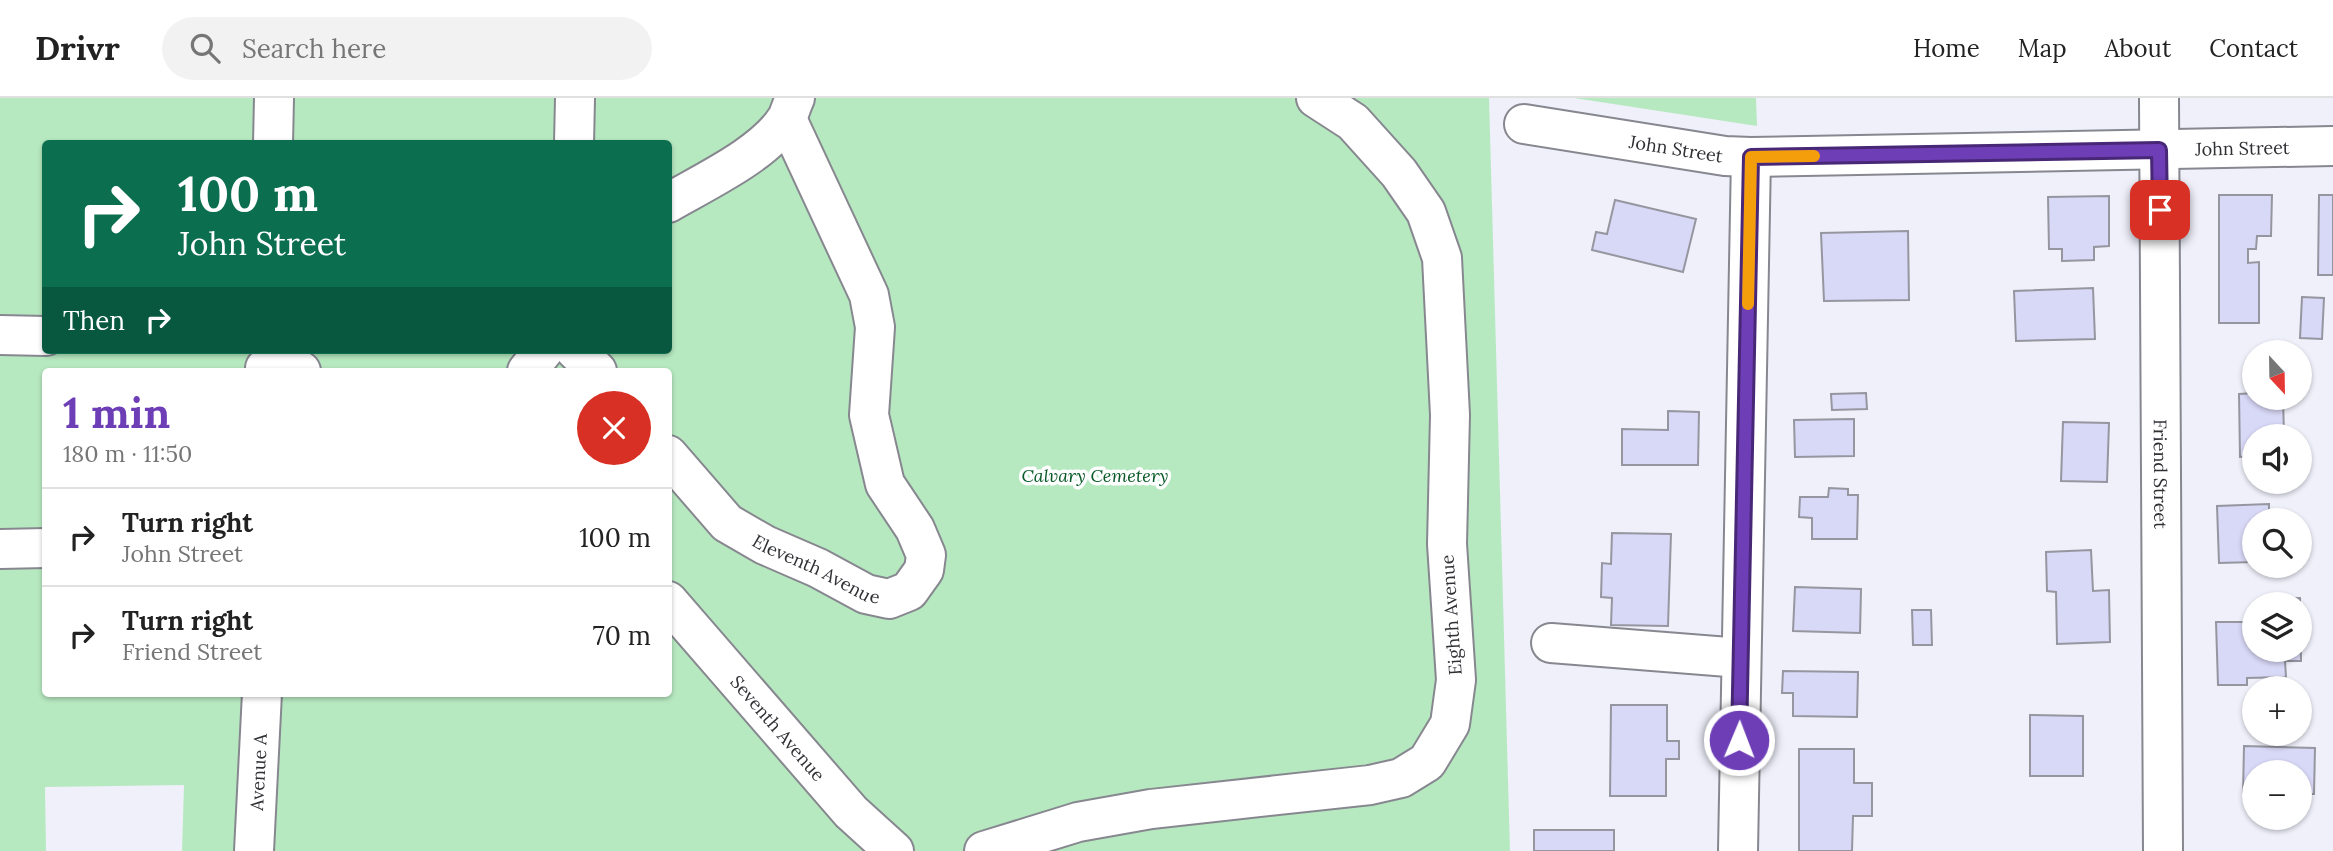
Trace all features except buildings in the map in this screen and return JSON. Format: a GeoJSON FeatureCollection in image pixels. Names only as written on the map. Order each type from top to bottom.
{"type":"FeatureCollection","features":[{"type":"Feature","properties":{"kind":"street"},"geometry":{"type":"LineString","coordinates":[[273,140],[274,98]]}},
{"type":"Feature","properties":{"kind":"street"},"geometry":{"type":"LineString","coordinates":[[574,140],[575,98]]}},
{"type":"Feature","properties":{"kind":"street","name":"Eighth Avenue"},"geometry":{"type":"LineString","coordinates":[[984,851],[1078,822],[1139,811],[1370,785],[1401,778],[1426,762],[1450,724],[1456,680],[1447,544],[1450,415],[1442,258],[1426,212],[1399,173],[1353,122],[1316,98]]}},
{"type":"Feature","properties":{"kind":"street"},"geometry":{"type":"LineString","coordinates":[[1558,98],[1580,132]]}},
{"type":"Feature","properties":{"kind":"street","name":"Friend Street"},"geometry":{"type":"LineString","coordinates":[[2159,98],[2163,851]]}},
{"type":"Feature","properties":{"kind":"street"},"geometry":{"type":"LineString","coordinates":[[672,201],[729,168],[761,145],[791,108]]}},
{"type":"Feature","properties":{"kind":"street","name":"Eleventh Avenue"},"geometry":{"type":"LineString","coordinates":[[672,460],[727,523],[866,594],[889,599],[909,591],[924,570],[926,555],[915,529],[885,484],[869,415],[875,327],[869,295],[791,108]]}},
{"type":"Feature","properties":{"kind":"street","name":"John Street"},"geometry":{"type":"LineString","coordinates":[[1524,124],[1725,156],[1751,157],[2333,146]]}},
{"type":"Feature","properties":{"kind":"street"},"geometry":{"type":"LineString","coordinates":[[1738,851],[1751,157]]}},
{"type":"Feature","properties":{"kind":"street"},"geometry":{"type":"LineString","coordinates":[[0,335],[42,336]]}},
{"type":"Feature","properties":{"kind":"street"},"geometry":{"type":"LineString","coordinates":[[529,368],[541,354]]}},
{"type":"Feature","properties":{"kind":"street"},"geometry":{"type":"LineString","coordinates":[[579,354],[594,368]]}},
{"type":"Feature","properties":{"kind":"street"},"geometry":{"type":"LineString","coordinates":[[0,548],[42,548]]}},
{"type":"Feature","properties":{"kind":"street","name":"Seventh Avenue"},"geometry":{"type":"LineString","coordinates":[[672,606],[851,812],[894,851]]}},
{"type":"Feature","properties":{"kind":"street"},"geometry":{"type":"LineString","coordinates":[[1551,643],[1741,658]]}},
{"type":"Feature","properties":{"kind":"street","name":"Avenue A"},"geometry":{"type":"LineString","coordinates":[[254,851],[262,697]]}},
{"type":"Feature","properties":{"kind":"green space","name":"Calvary Cemetery"},"geometry":{"type":"Polygon","coordinates":[[[0,98],[1489,98],[1510,851],[182,851],[184,785],[45,787],[46,851],[0,851],[0,98]]]}},
{"type":"Feature","properties":{"kind":"green space"},"geometry":{"type":"Polygon","coordinates":[[[1574,98],[1756,98],[1757,126],[1574,98]]]}},
{"type":"Feature","properties":{"kind":"slow traffic"},"geometry":{"type":"LineString","coordinates":[[1748,304],[1751,157],[1814,156]]}},
{"type":"Feature","properties":{"kind":"route"},"geometry":{"type":"LineString","coordinates":[[1739,740],[1751,157],[2159,150],[2160,210]]}}]}
